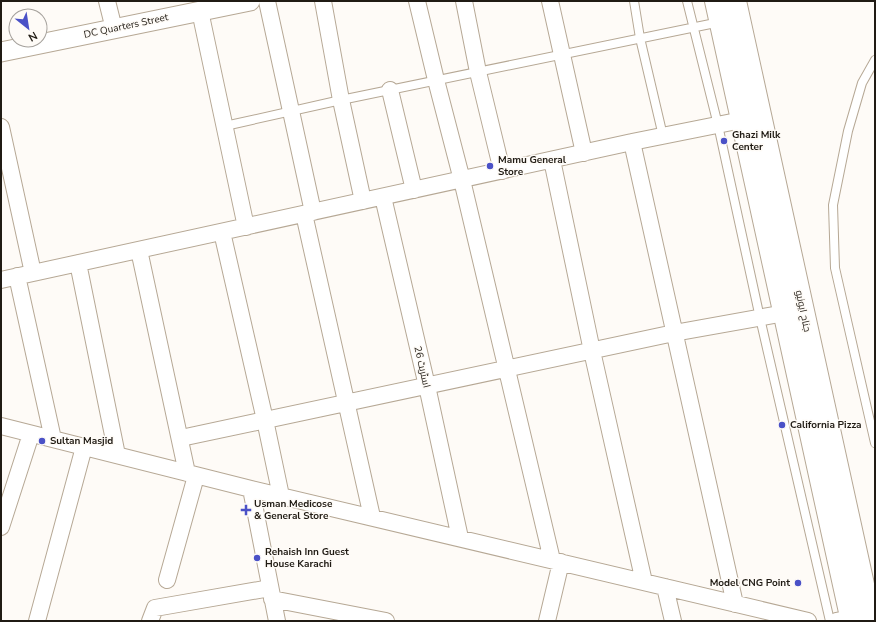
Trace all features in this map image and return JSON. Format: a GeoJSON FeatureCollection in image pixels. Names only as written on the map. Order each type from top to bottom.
{"type":"FeatureCollection","features":[{"type":"Feature","properties":{"kind":"highway","name":"جناح ایونیو"},"geometry":{"type":"LineString","coordinates":[[735,1],[852,620]]}},
{"type":"Feature","properties":{"kind":"highway","name":"جناح ایونیو"},"geometry":{"type":"LineString","coordinates":[[718,11],[852,620]]}},
{"type":"Feature","properties":{"kind":"street"},"geometry":{"type":"LineString","coordinates":[[107,1],[114,29]]}},
{"type":"Feature","properties":{"kind":"street","name":"DC Quarters Street"},"geometry":{"type":"LineString","coordinates":[[1,52],[250,1]]}},
{"type":"Feature","properties":{"kind":"street"},"geometry":{"type":"LineString","coordinates":[[267,1],[292,111],[309,213],[346,403],[372,517]]}},
{"type":"Feature","properties":{"kind":"street"},"geometry":{"type":"LineString","coordinates":[[323,1],[341,100],[363,201]]}},
{"type":"Feature","properties":{"kind":"street"},"geometry":{"type":"LineString","coordinates":[[417,1],[507,369],[557,561],[547,621]]}},
{"type":"Feature","properties":{"kind":"street"},"geometry":{"type":"LineString","coordinates":[[464,1],[478,72],[502,171]]}},
{"type":"Feature","properties":{"kind":"street"},"geometry":{"type":"LineString","coordinates":[[550,1],[584,153]]}},
{"type":"Feature","properties":{"kind":"street"},"geometry":{"type":"LineString","coordinates":[[200,11],[246,227]]}},
{"type":"Feature","properties":{"kind":"street"},"geometry":{"type":"LineString","coordinates":[[390,90],[414,190]]}},
{"type":"Feature","properties":{"kind":"street"},"geometry":{"type":"LineString","coordinates":[[1,280],[632,142],[742,120]]}},
{"type":"Feature","properties":{"kind":"street"},"geometry":{"type":"LineString","coordinates":[[1,127],[6,172],[33,273]]}},
{"type":"Feature","properties":{"kind":"street"},"geometry":{"type":"LineString","coordinates":[[632,142],[735,604]]}},
{"type":"Feature","properties":{"kind":"street"},"geometry":{"type":"LineString","coordinates":[[552,160],[592,351],[644,582]]}},
{"type":"Feature","properties":{"kind":"street","name":"اسٹریٹ 26"},"geometry":{"type":"LineString","coordinates":[[383,196],[460,538]]}},
{"type":"Feature","properties":{"kind":"street"},"geometry":{"type":"LineString","coordinates":[[222,232],[266,420],[282,496]]}},
{"type":"Feature","properties":{"kind":"street"},"geometry":{"type":"LineString","coordinates":[[138,250],[181,438],[192,474],[167,580]]}},
{"type":"Feature","properties":{"kind":"street"},"geometry":{"type":"LineString","coordinates":[[78,263],[117,455]]}},
{"type":"Feature","properties":{"kind":"street"},"geometry":{"type":"LineString","coordinates":[[17,276],[53,439]]}},
{"type":"Feature","properties":{"kind":"street"},"geometry":{"type":"LineString","coordinates":[[181,438],[674,333],[785,313]]}},
{"type":"Feature","properties":{"kind":"street"},"geometry":{"type":"LineString","coordinates":[[1,426],[251,489],[808,621]]}},
{"type":"Feature","properties":{"kind":"street"},"geometry":{"type":"LineString","coordinates":[[1,528],[31,434]]}},
{"type":"Feature","properties":{"kind":"street"},"geometry":{"type":"LineString","coordinates":[[37,621],[84,447]]}},
{"type":"Feature","properties":{"kind":"street"},"geometry":{"type":"LineString","coordinates":[[251,489],[277,621]]}},
{"type":"Feature","properties":{"kind":"street"},"geometry":{"type":"LineString","coordinates":[[665,587],[673,621]]}},
{"type":"Feature","properties":{"kind":"street"},"geometry":{"type":"LineString","coordinates":[[155,617],[271,594],[386,621]]}},
{"type":"Feature","properties":{"kind":"lane"},"geometry":{"type":"LineString","coordinates":[[634,1],[640,38],[663,136]]}},
{"type":"Feature","properties":{"kind":"lane"},"geometry":{"type":"LineString","coordinates":[[687,1],[718,125],[760,318],[830,621]]}},
{"type":"Feature","properties":{"kind":"lane"},"geometry":{"type":"LineString","coordinates":[[225,126],[341,100],[693,27],[718,11]]}},
{"type":"Feature","properties":{"kind":"lane"},"geometry":{"type":"LineString","coordinates":[[875,60],[862,84],[848,131],[833,205],[835,268],[875,443]]}},
{"type":"Feature","properties":{"kind":"place","name":"Ghazi Milk Center"},"geometry":{"type":"Point","coordinates":[724,141]}},
{"type":"Feature","properties":{"kind":"place","name":"Mamu General Store"},"geometry":{"type":"Point","coordinates":[490,166]}},
{"type":"Feature","properties":{"kind":"place","name":"California Pizza"},"geometry":{"type":"Point","coordinates":[782,425]}},
{"type":"Feature","properties":{"kind":"place","name":"Sultan Masjid"},"geometry":{"type":"Point","coordinates":[42,441]}},
{"type":"Feature","properties":{"kind":"place","name":"Usman Medicose & General Store"},"geometry":{"type":"Point","coordinates":[246,510]}},
{"type":"Feature","properties":{"kind":"place","name":"Rehaish Inn Guest House Karachi"},"geometry":{"type":"Point","coordinates":[257,558]}},
{"type":"Feature","properties":{"kind":"place","name":"Model CNG Point"},"geometry":{"type":"Point","coordinates":[798,583]}}]}
